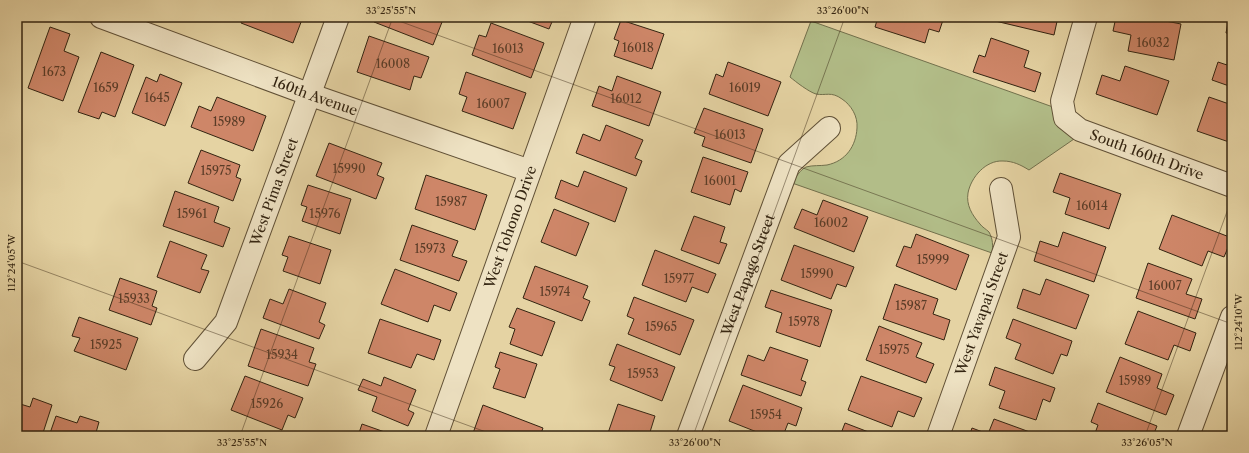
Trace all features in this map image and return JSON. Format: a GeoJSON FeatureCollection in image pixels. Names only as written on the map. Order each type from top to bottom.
{"type":"FeatureCollection","features":[{"type":"Feature","properties":{"kind":"street","name":"160th Avenue"},"geometry":{"type":"LineString","coordinates":[[101,17],[311,95],[530,171]]}},
{"type":"Feature","properties":{"kind":"street","name":"West Pima Street"},"geometry":{"type":"LineString","coordinates":[[195,359],[226,322],[311,95],[338,17]]}},
{"type":"Feature","properties":{"kind":"street","name":"West Tohono Drive"},"geometry":{"type":"LineString","coordinates":[[436,436],[585,17]]}},
{"type":"Feature","properties":{"kind":"street","name":"South 160th Drive"},"geometry":{"type":"LineString","coordinates":[[1086,17],[1062,101],[1065,118],[1080,130],[1232,186]]}},
{"type":"Feature","properties":{"kind":"street","name":"West Papago Street"},"geometry":{"type":"LineString","coordinates":[[688,436],[789,164],[829,128]]}},
{"type":"Feature","properties":{"kind":"street","name":"West Yavapai Street"},"geometry":{"type":"LineString","coordinates":[[938,436],[1009,237],[1002,189]]}},
{"type":"Feature","properties":{"kind":"street"},"geometry":{"type":"LineString","coordinates":[[1188,436],[1232,317]]}},
{"type":"Feature","properties":{"kind":"green space"},"geometry":{"type":"Polygon","coordinates":[[[811,21],[1053,107],[1074,139],[1029,170],[1010,162],[997,161],[985,166],[972,181],[968,193],[970,210],[974,217],[989,232],[993,248],[992,253],[792,183],[804,168],[834,163],[845,156],[855,141],[857,128],[855,115],[845,101],[835,95],[813,93],[790,77],[811,21]]]}},
{"type":"Feature","properties":{"kind":"building"},"geometry":{"type":"Polygon","coordinates":[[[243,17],[303,17],[293,43],[241,23],[243,17]]]}},
{"type":"Feature","properties":{"kind":"building"},"geometry":{"type":"Polygon","coordinates":[[[376,17],[444,17],[433,45],[374,22],[376,17]]]}},
{"type":"Feature","properties":{"kind":"building"},"geometry":{"type":"Polygon","coordinates":[[[517,17],[554,17],[549,29],[517,17]]]}},
{"type":"Feature","properties":{"kind":"building"},"geometry":{"type":"Polygon","coordinates":[[[878,17],[944,17],[939,32],[929,29],[925,43],[875,27],[878,17]]]}},
{"type":"Feature","properties":{"kind":"building"},"geometry":{"type":"Polygon","coordinates":[[[992,17],[1058,17],[1054,35],[991,20],[992,17]]]}},
{"type":"Feature","properties":{"kind":"building"},"geometry":{"type":"Polygon","coordinates":[[[1116,17],[1145,17],[1181,24],[1174,60],[1128,51],[1131,35],[1113,31],[1116,17]]]}},
{"type":"Feature","properties":{"kind":"building"},"geometry":{"type":"Polygon","coordinates":[[[1229,17],[1232,17],[1232,34],[1226,33],[1229,17]]]}},
{"type":"Feature","properties":{"kind":"building"},"geometry":{"type":"Polygon","coordinates":[[[621,20],[664,34],[652,69],[614,56],[619,41],[614,39],[621,20]]]}},
{"type":"Feature","properties":{"kind":"building"},"geometry":{"type":"Polygon","coordinates":[[[491,23],[544,43],[531,78],[472,55],[479,35],[486,37],[491,23]]]}},
{"type":"Feature","properties":{"kind":"building"},"geometry":{"type":"Polygon","coordinates":[[[50,27],[70,34],[64,51],[79,57],[63,101],[28,88],[50,27]]]}},
{"type":"Feature","properties":{"kind":"building"},"geometry":{"type":"Polygon","coordinates":[[[369,36],[429,57],[421,78],[414,76],[410,90],[357,72],[369,36]]]}},
{"type":"Feature","properties":{"kind":"building"},"geometry":{"type":"Polygon","coordinates":[[[991,38],[1029,51],[1024,67],[1041,73],[1035,92],[973,72],[979,55],[985,57],[991,38]]]}},
{"type":"Feature","properties":{"kind":"building"},"geometry":{"type":"Polygon","coordinates":[[[1232,49],[1232,87],[1212,80],[1218,62],[1227,65],[1232,49]]]}},
{"type":"Feature","properties":{"kind":"building"},"geometry":{"type":"Polygon","coordinates":[[[101,52],[134,65],[115,117],[102,112],[99,119],[78,112],[101,52]]]}},
{"type":"Feature","properties":{"kind":"building"},"geometry":{"type":"Polygon","coordinates":[[[728,62],[781,82],[768,116],[709,94],[716,74],[723,77],[728,62]]]}},
{"type":"Feature","properties":{"kind":"building"},"geometry":{"type":"Polygon","coordinates":[[[1125,66],[1169,81],[1157,115],[1096,94],[1102,75],[1120,81],[1125,66]]]}},
{"type":"Feature","properties":{"kind":"building"},"geometry":{"type":"Polygon","coordinates":[[[466,72],[526,93],[513,129],[462,111],[467,97],[459,94],[466,72]]]}},
{"type":"Feature","properties":{"kind":"building"},"geometry":{"type":"Polygon","coordinates":[[[160,74],[182,83],[165,126],[132,113],[146,77],[157,82],[160,74]]]}},
{"type":"Feature","properties":{"kind":"building"},"geometry":{"type":"Polygon","coordinates":[[[617,76],[661,92],[649,126],[592,106],[599,86],[612,91],[617,76]]]}},
{"type":"Feature","properties":{"kind":"building"},"geometry":{"type":"Polygon","coordinates":[[[217,97],[266,116],[253,151],[191,127],[199,106],[211,111],[217,97]]]}},
{"type":"Feature","properties":{"kind":"building"},"geometry":{"type":"Polygon","coordinates":[[[1209,97],[1232,105],[1232,143],[1197,131],[1209,97]]]}},
{"type":"Feature","properties":{"kind":"building"},"geometry":{"type":"Polygon","coordinates":[[[704,108],[763,129],[751,163],[702,146],[705,137],[694,133],[704,108]]]}},
{"type":"Feature","properties":{"kind":"building"},"geometry":{"type":"Polygon","coordinates":[[[606,125],[643,140],[635,158],[642,161],[636,176],[576,153],[583,134],[600,141],[606,125]]]}},
{"type":"Feature","properties":{"kind":"building"},"geometry":{"type":"Polygon","coordinates":[[[329,143],[382,163],[377,175],[384,178],[376,199],[316,176],[329,143]]]}},
{"type":"Feature","properties":{"kind":"building"},"geometry":{"type":"Polygon","coordinates":[[[201,150],[240,165],[236,177],[241,179],[233,201],[188,183],[201,150]]]}},
{"type":"Feature","properties":{"kind":"building"},"geometry":{"type":"Polygon","coordinates":[[[703,157],[748,172],[741,192],[735,189],[730,205],[691,192],[703,157]]]}},
{"type":"Feature","properties":{"kind":"building"},"geometry":{"type":"Polygon","coordinates":[[[584,171],[627,188],[615,222],[555,198],[561,180],[578,187],[584,171]]]}},
{"type":"Feature","properties":{"kind":"building"},"geometry":{"type":"Polygon","coordinates":[[[1060,173],[1121,194],[1109,229],[1065,214],[1070,198],[1053,192],[1060,173]]]}},
{"type":"Feature","properties":{"kind":"building"},"geometry":{"type":"Polygon","coordinates":[[[426,175],[487,195],[475,230],[415,209],[426,175]]]}},
{"type":"Feature","properties":{"kind":"building"},"geometry":{"type":"Polygon","coordinates":[[[308,185],[351,199],[340,234],[302,221],[307,207],[301,205],[308,185]]]}},
{"type":"Feature","properties":{"kind":"building"},"geometry":{"type":"Polygon","coordinates":[[[175,191],[219,207],[214,222],[230,228],[223,247],[163,226],[175,191]]]}},
{"type":"Feature","properties":{"kind":"building"},"geometry":{"type":"Polygon","coordinates":[[[823,200],[868,217],[854,252],[794,228],[802,209],[817,215],[823,200]]]}},
{"type":"Feature","properties":{"kind":"building"},"geometry":{"type":"Polygon","coordinates":[[[554,209],[589,223],[576,256],[541,242],[554,209]]]}},
{"type":"Feature","properties":{"kind":"building"},"geometry":{"type":"Polygon","coordinates":[[[1172,215],[1232,238],[1224,257],[1208,251],[1202,266],[1159,249],[1172,215]]]}},
{"type":"Feature","properties":{"kind":"building"},"geometry":{"type":"Polygon","coordinates":[[[694,216],[725,227],[720,242],[727,244],[719,264],[681,250],[694,216]]]}},
{"type":"Feature","properties":{"kind":"building"},"geometry":{"type":"Polygon","coordinates":[[[412,225],[458,241],[452,256],[467,261],[459,281],[400,260],[412,225]]]}},
{"type":"Feature","properties":{"kind":"building"},"geometry":{"type":"Polygon","coordinates":[[[1063,232],[1106,247],[1094,282],[1034,261],[1040,241],[1058,247],[1063,232]]]}},
{"type":"Feature","properties":{"kind":"building"},"geometry":{"type":"Polygon","coordinates":[[[916,234],[969,255],[956,290],[896,266],[904,246],[911,248],[916,234]]]}},
{"type":"Feature","properties":{"kind":"building"},"geometry":{"type":"Polygon","coordinates":[[[289,236],[331,250],[320,284],[283,271],[288,257],[282,255],[289,236]]]}},
{"type":"Feature","properties":{"kind":"building"},"geometry":{"type":"Polygon","coordinates":[[[170,241],[207,255],[201,269],[209,271],[200,293],[157,277],[170,241]]]}},
{"type":"Feature","properties":{"kind":"building"},"geometry":{"type":"Polygon","coordinates":[[[794,245],[854,267],[846,287],[837,284],[831,299],[781,280],[794,245]]]}},
{"type":"Feature","properties":{"kind":"building"},"geometry":{"type":"Polygon","coordinates":[[[655,250],[716,274],[708,293],[692,287],[686,302],[642,285],[655,250]]]}},
{"type":"Feature","properties":{"kind":"building"},"geometry":{"type":"Polygon","coordinates":[[[1148,263],[1192,279],[1186,294],[1202,299],[1195,319],[1136,298],[1148,263]]]}},
{"type":"Feature","properties":{"kind":"building"},"geometry":{"type":"Polygon","coordinates":[[[535,266],[588,286],[583,298],[590,301],[582,321],[523,298],[535,266]]]}},
{"type":"Feature","properties":{"kind":"building"},"geometry":{"type":"Polygon","coordinates":[[[395,269],[457,293],[450,311],[434,305],[428,322],[381,304],[395,269]]]}},
{"type":"Feature","properties":{"kind":"building"},"geometry":{"type":"Polygon","coordinates":[[[120,278],[157,291],[152,306],[157,308],[151,325],[109,310],[120,278]]]}},
{"type":"Feature","properties":{"kind":"building"},"geometry":{"type":"Polygon","coordinates":[[[1046,279],[1089,295],[1076,329],[1017,308],[1023,289],[1040,295],[1046,279]]]}},
{"type":"Feature","properties":{"kind":"building"},"geometry":{"type":"Polygon","coordinates":[[[895,284],[938,299],[933,314],[950,320],[944,340],[883,319],[895,284]]]}},
{"type":"Feature","properties":{"kind":"building"},"geometry":{"type":"Polygon","coordinates":[[[289,289],[326,303],[319,322],[325,325],[319,339],[263,318],[270,299],[283,304],[289,289]]]}},
{"type":"Feature","properties":{"kind":"building"},"geometry":{"type":"Polygon","coordinates":[[[771,290],[832,310],[820,347],[776,332],[782,313],[765,307],[771,290]]]}},
{"type":"Feature","properties":{"kind":"building"},"geometry":{"type":"Polygon","coordinates":[[[634,297],[694,320],[680,355],[628,334],[634,319],[627,316],[634,297]]]}},
{"type":"Feature","properties":{"kind":"building"},"geometry":{"type":"Polygon","coordinates":[[[517,308],[555,322],[542,356],[510,344],[515,329],[509,327],[517,308]]]}},
{"type":"Feature","properties":{"kind":"building"},"geometry":{"type":"Polygon","coordinates":[[[1138,311],[1196,333],[1190,351],[1174,345],[1168,360],[1125,344],[1138,311]]]}},
{"type":"Feature","properties":{"kind":"building"},"geometry":{"type":"Polygon","coordinates":[[[79,317],[138,338],[126,370],[74,351],[80,338],[72,336],[79,317]]]}},
{"type":"Feature","properties":{"kind":"building"},"geometry":{"type":"Polygon","coordinates":[[[380,319],[441,340],[434,360],[417,354],[411,368],[368,353],[380,319]]]}},
{"type":"Feature","properties":{"kind":"building"},"geometry":{"type":"Polygon","coordinates":[[[1013,319],[1072,341],[1067,356],[1061,354],[1053,374],[1015,359],[1021,344],[1006,338],[1013,319]]]}},
{"type":"Feature","properties":{"kind":"building"},"geometry":{"type":"Polygon","coordinates":[[[879,326],[922,343],[916,357],[934,364],[926,383],[866,360],[879,326]]]}},
{"type":"Feature","properties":{"kind":"building"},"geometry":{"type":"Polygon","coordinates":[[[261,329],[314,348],[309,362],[316,364],[308,386],[248,366],[261,329]]]}},
{"type":"Feature","properties":{"kind":"building"},"geometry":{"type":"Polygon","coordinates":[[[617,344],[675,367],[662,401],[610,380],[615,367],[609,365],[617,344]]]}},
{"type":"Feature","properties":{"kind":"building"},"geometry":{"type":"Polygon","coordinates":[[[770,347],[808,360],[801,380],[806,382],[801,396],[741,375],[748,355],[764,361],[770,347]]]}},
{"type":"Feature","properties":{"kind":"building"},"geometry":{"type":"Polygon","coordinates":[[[500,352],[537,364],[525,398],[493,388],[500,369],[495,367],[500,352]]]}},
{"type":"Feature","properties":{"kind":"building"},"geometry":{"type":"Polygon","coordinates":[[[1120,357],[1162,374],[1157,388],[1174,395],[1166,415],[1106,392],[1120,357]]]}},
{"type":"Feature","properties":{"kind":"building"},"geometry":{"type":"Polygon","coordinates":[[[995,367],[1055,388],[1050,402],[1043,399],[1036,420],[999,408],[1005,391],[989,385],[995,367]]]}},
{"type":"Feature","properties":{"kind":"building"},"geometry":{"type":"Polygon","coordinates":[[[245,376],[303,398],[295,418],[288,415],[282,430],[231,410],[245,376]]]}},
{"type":"Feature","properties":{"kind":"building"},"geometry":{"type":"Polygon","coordinates":[[[861,376],[922,398],[914,417],[898,411],[892,427],[848,410],[861,376]]]}},
{"type":"Feature","properties":{"kind":"building"},"geometry":{"type":"Polygon","coordinates":[[[384,377],[416,390],[408,410],[414,413],[408,426],[372,411],[377,397],[358,390],[363,379],[381,386],[384,377]]]}},
{"type":"Feature","properties":{"kind":"building"},"geometry":{"type":"Polygon","coordinates":[[[743,385],[802,408],[796,426],[788,423],[783,436],[767,436],[729,421],[743,385]]]}},
{"type":"Feature","properties":{"kind":"building"},"geometry":{"type":"Polygon","coordinates":[[[33,398],[52,405],[42,436],[17,436],[17,403],[30,407],[33,398]]]}},
{"type":"Feature","properties":{"kind":"building"},"geometry":{"type":"Polygon","coordinates":[[[1098,403],[1157,426],[1153,436],[1094,436],[1098,425],[1091,422],[1098,403]]]}},
{"type":"Feature","properties":{"kind":"building"},"geometry":{"type":"Polygon","coordinates":[[[618,404],[655,416],[650,432],[656,434],[655,436],[607,436],[618,404]]]}},
{"type":"Feature","properties":{"kind":"building"},"geometry":{"type":"Polygon","coordinates":[[[483,405],[543,428],[540,436],[472,436],[483,405]]]}},
{"type":"Feature","properties":{"kind":"building"},"geometry":{"type":"Polygon","coordinates":[[[56,416],[77,423],[80,416],[99,422],[95,436],[49,436],[56,416]]]}},
{"type":"Feature","properties":{"kind":"building"},"geometry":{"type":"Polygon","coordinates":[[[994,419],[1038,436],[969,436],[972,428],[988,434],[994,419]]]}},
{"type":"Feature","properties":{"kind":"building"},"geometry":{"type":"Polygon","coordinates":[[[1232,419],[1232,433],[1227,431],[1232,419]]]}},
{"type":"Feature","properties":{"kind":"building"},"geometry":{"type":"Polygon","coordinates":[[[845,423],[879,436],[840,436],[845,423]]]}},
{"type":"Feature","properties":{"kind":"building"},"geometry":{"type":"Polygon","coordinates":[[[362,424],[396,436],[358,436],[362,424]]]}},
{"type":"Feature","properties":{"kind":"building"},"geometry":{"type":"Polygon","coordinates":[[[719,431],[734,436],[717,436],[719,431]]]}}]}
